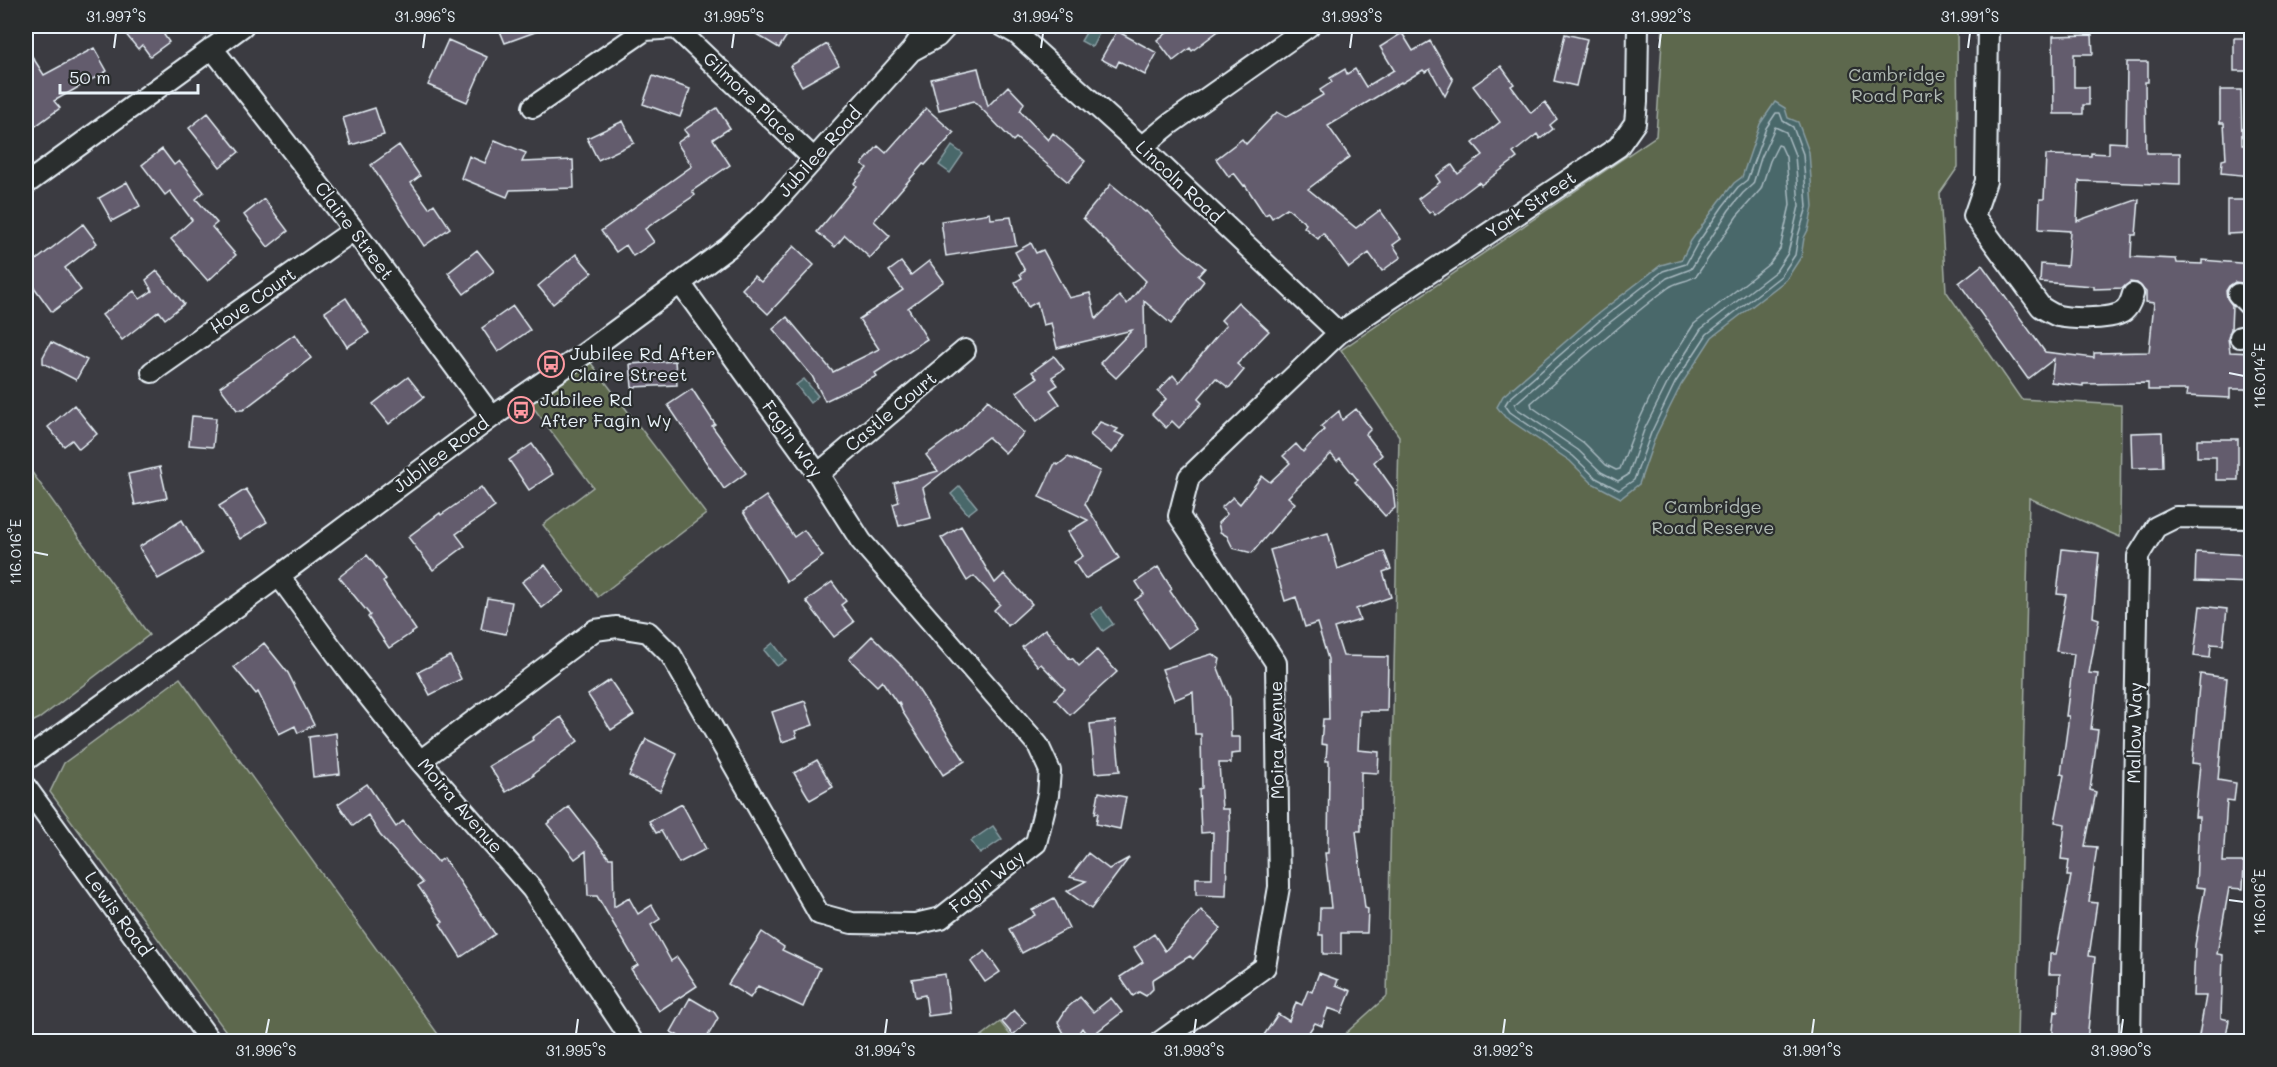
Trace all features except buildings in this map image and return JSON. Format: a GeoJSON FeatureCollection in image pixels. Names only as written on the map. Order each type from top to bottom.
{"type":"FeatureCollection","features":[{"type":"Feature","properties":{"kind":"street"},"geometry":{"type":"LineString","coordinates":[[26,184],[243,26]]}},
{"type":"Feature","properties":{"kind":"street","name":"Jubilee Road"},"geometry":{"type":"LineString","coordinates":[[26,760],[492,417],[584,354],[729,247],[772,206],[912,50],[928,26]]}},
{"type":"Feature","properties":{"kind":"street","name":"Jubilee Road"},"geometry":{"type":"LineString","coordinates":[[912,50],[937,37],[947,26]]}},
{"type":"Feature","properties":{"kind":"street"},"geometry":{"type":"LineString","coordinates":[[1142,147],[1170,124],[1309,26]]}},
{"type":"Feature","properties":{"kind":"street","name":"York Street"},"geometry":{"type":"LineString","coordinates":[[1340,333],[1618,147],[1635,123],[1638,102],[1638,26]]}},
{"type":"Feature","properties":{"kind":"street"},"geometry":{"type":"LineString","coordinates":[[1988,26],[1986,181],[1974,216],[2041,307],[2049,312],[2068,317],[2111,316],[2123,312],[2133,294]]}},
{"type":"Feature","properties":{"kind":"street","name":"Gilmore Place"},"geometry":{"type":"LineString","coordinates":[[533,107],[645,30],[676,28],[814,159]]}},
{"type":"Feature","properties":{"kind":"street","name":"Lincoln Road"},"geometry":{"type":"LineString","coordinates":[[1010,28],[1142,147],[1340,333]]}},
{"type":"Feature","properties":{"kind":"street","name":"Claire Street"},"geometry":{"type":"LineString","coordinates":[[212,48],[354,230],[492,417]]}},
{"type":"Feature","properties":{"kind":"street","name":"Hove Court"},"geometry":{"type":"LineString","coordinates":[[152,372],[354,230]]}},
{"type":"Feature","properties":{"kind":"street","name":"Fagin Way"},"geometry":{"type":"LineString","coordinates":[[420,760],[595,630],[617,627],[648,632],[671,655],[819,914],[852,923],[915,924],[941,918],[1036,843],[1048,795],[1050,771],[1038,746],[861,541],[818,474],[680,283]]}},
{"type":"Feature","properties":{"kind":"street","name":"Moira Avenue"},"geometry":{"type":"LineString","coordinates":[[1160,1041],[1265,967],[1279,887],[1275,663],[1179,516],[1189,477],[1340,333]]}},
{"type":"Feature","properties":{"kind":"street","name":"Castle Court"},"geometry":{"type":"LineString","coordinates":[[818,474],[965,350]]}},
{"type":"Feature","properties":{"kind":"street","name":"Mallow Way"},"geometry":{"type":"LineString","coordinates":[[2130,1041],[2138,556],[2156,527],[2176,517],[2252,518]]}},
{"type":"Feature","properties":{"kind":"street","name":"Moira Avenue"},"geometry":{"type":"LineString","coordinates":[[279,576],[354,678],[420,760],[532,889],[633,1041]]}},
{"type":"Feature","properties":{"kind":"street","name":"Lewis Road"},"geometry":{"type":"LineString","coordinates":[[26,788],[211,1041]]}},
{"type":"Feature","properties":{"kind":"green space","name":"Cambridge Road Reserve"},"geometry":{"type":"Polygon","coordinates":[[[1663,26],[1957,26],[1958,167],[1940,193],[1946,291],[2021,399],[2121,405],[2120,537],[2029,498],[2017,1041],[1336,1042],[1387,996],[1399,436],[1341,350],[1656,136],[1663,26]]]}},
{"type":"Feature","properties":{"kind":"green space"},"geometry":{"type":"Polygon","coordinates":[[[584,354],[706,514],[598,597],[543,525],[593,487],[524,395],[584,354]]]}},
{"type":"Feature","properties":{"kind":"green space"},"geometry":{"type":"Polygon","coordinates":[[[26,464],[149,635],[40,718],[26,725],[26,464]]]}},
{"type":"Feature","properties":{"kind":"green space"},"geometry":{"type":"Polygon","coordinates":[[[180,678],[443,1041],[233,1041],[50,792],[64,763],[180,678]]]}},
{"type":"Feature","properties":{"kind":"green space"},"geometry":{"type":"Polygon","coordinates":[[[1000,1022],[1015,1041],[975,1041],[1000,1022]]]}},
{"type":"Feature","properties":{"kind":"water"},"geometry":{"type":"Polygon","coordinates":[[[1090,26],[1103,26],[1092,47],[1081,41],[1090,26]]]}},
{"type":"Feature","properties":{"kind":"water"},"geometry":{"type":"Polygon","coordinates":[[[1775,102],[1785,108],[1788,118],[1798,122],[1809,152],[1813,207],[1801,257],[1786,280],[1712,337],[1681,385],[1656,435],[1639,484],[1621,498],[1592,483],[1570,461],[1505,417],[1497,407],[1503,396],[1595,316],[1661,265],[1682,259],[1691,241],[1719,202],[1734,183],[1742,177],[1760,124],[1775,102]]]}},
{"type":"Feature","properties":{"kind":"water"},"geometry":{"type":"Polygon","coordinates":[[[952,146],[963,154],[950,173],[939,165],[952,146]]]}},
{"type":"Feature","properties":{"kind":"water"},"geometry":{"type":"Polygon","coordinates":[[[804,379],[818,396],[810,403],[796,385],[804,379]]]}},
{"type":"Feature","properties":{"kind":"water"},"geometry":{"type":"Polygon","coordinates":[[[960,486],[977,507],[968,514],[951,494],[960,486]]]}},
{"type":"Feature","properties":{"kind":"water"},"geometry":{"type":"Polygon","coordinates":[[[1101,607],[1113,624],[1103,631],[1091,614],[1101,607]]]}},
{"type":"Feature","properties":{"kind":"water"},"geometry":{"type":"Polygon","coordinates":[[[773,643],[786,660],[777,666],[764,650],[773,643]]]}},
{"type":"Feature","properties":{"kind":"water"},"geometry":{"type":"Polygon","coordinates":[[[993,826],[1002,839],[980,854],[971,841],[993,826]]]}},
{"type":"Feature","properties":{"kind":"place","name":"Jubilee Rd After Claire Street"},"geometry":{"type":"Point","coordinates":[551,364]}},
{"type":"Feature","properties":{"kind":"place","name":"Jubilee Rd After Fagin Wy"},"geometry":{"type":"Point","coordinates":[521,410]}},
{"type":"Feature","properties":{"kind":"park label","name":"Cambridge Road Park"},"geometry":{"type":"Point","coordinates":[1897,85]}}]}
